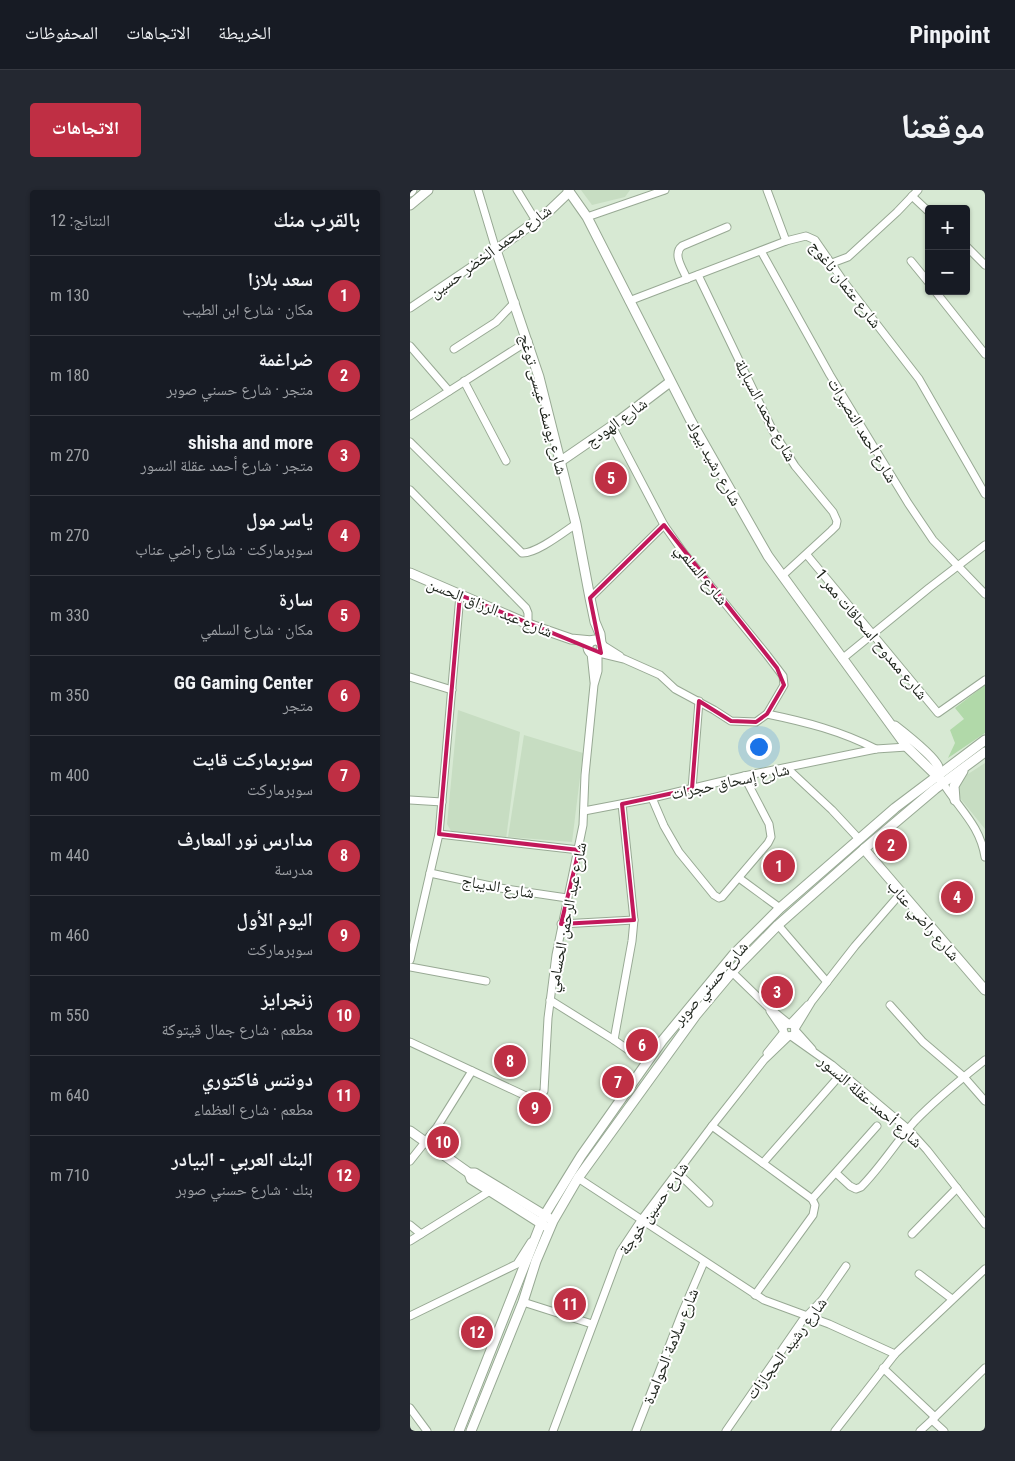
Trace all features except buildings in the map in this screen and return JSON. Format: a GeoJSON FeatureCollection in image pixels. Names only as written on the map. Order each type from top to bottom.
{"type":"FeatureCollection","features":[{"type":"Feature","properties":{"kind":"street"},"geometry":{"type":"LineString","coordinates":[[410,205],[428,190]]}},
{"type":"Feature","properties":{"kind":"street","name":"شارع يوسف عيسى توغج"},"geometry":{"type":"LineString","coordinates":[[478,190],[496,250],[528,341],[561,461],[576,524],[595,622],[596,647]]}},
{"type":"Feature","properties":{"kind":"street"},"geometry":{"type":"LineString","coordinates":[[517,190],[536,221]]}},
{"type":"Feature","properties":{"kind":"street"},"geometry":{"type":"LineString","coordinates":[[587,217],[665,190]]}},
{"type":"Feature","properties":{"kind":"street"},"geometry":{"type":"LineString","coordinates":[[767,190],[786,241]]}},
{"type":"Feature","properties":{"kind":"street"},"geometry":{"type":"LineString","coordinates":[[832,262],[848,257],[890,219],[918,190]]}},
{"type":"Feature","properties":{"kind":"street","name":"شارع محمد الخضر حسين"},"geometry":{"type":"LineString","coordinates":[[410,308],[536,221],[569,191]]}},
{"type":"Feature","properties":{"kind":"street","name":"شارع رشيد بيوك"},"geometry":{"type":"LineString","coordinates":[[569,191],[587,217],[670,382],[747,522],[782,576],[907,747],[937,775]]}},
{"type":"Feature","properties":{"kind":"street"},"geometry":{"type":"LineString","coordinates":[[912,196],[925,208]]}},
{"type":"Feature","properties":{"kind":"street"},"geometry":{"type":"LineString","coordinates":[[687,279],[677,254],[678,250],[682,246],[727,227]]}},
{"type":"Feature","properties":{"kind":"street","name":"شارع عثمان ناغوج"},"geometry":{"type":"LineString","coordinates":[[629,301],[786,241],[804,236],[811,237],[832,262],[844,282],[925,388],[985,494]]}},
{"type":"Feature","properties":{"kind":"street"},"geometry":{"type":"LineString","coordinates":[[970,250],[985,265]]}},
{"type":"Feature","properties":{"kind":"street","name":"شارع أحمد النصيرات"},"geometry":{"type":"LineString","coordinates":[[761,251],[830,375],[908,503],[933,540],[985,594]]}},
{"type":"Feature","properties":{"kind":"street"},"geometry":{"type":"LineString","coordinates":[[911,261],[925,278]]}},
{"type":"Feature","properties":{"kind":"street","name":"شارع محمد السبايلة"},"geometry":{"type":"LineString","coordinates":[[698,275],[773,432],[795,466],[836,516],[838,521],[836,526],[807,555],[782,576]]}},
{"type":"Feature","properties":{"kind":"street"},"geometry":{"type":"LineString","coordinates":[[938,295],[985,354]]}},
{"type":"Feature","properties":{"kind":"street"},"geometry":{"type":"LineString","coordinates":[[454,349],[496,322],[514,302]]}},
{"type":"Feature","properties":{"kind":"street"},"geometry":{"type":"LineString","coordinates":[[410,416],[528,341]]}},
{"type":"Feature","properties":{"kind":"street"},"geometry":{"type":"LineString","coordinates":[[410,346],[450,391]]}},
{"type":"Feature","properties":{"kind":"street"},"geometry":{"type":"LineString","coordinates":[[464,382],[506,462]]}},
{"type":"Feature","properties":{"kind":"street","name":"شارع الهودج"},"geometry":{"type":"LineString","coordinates":[[561,461],[612,426],[670,382]]}},
{"type":"Feature","properties":{"kind":"street","name":"شارع السلمي"},"geometry":{"type":"LineString","coordinates":[[612,426],[664,525],[683,552],[783,676],[784,685],[767,714]]}},
{"type":"Feature","properties":{"kind":"street"},"geometry":{"type":"LineString","coordinates":[[410,442],[522,553],[525,554],[535,549],[576,524]]}},
{"type":"Feature","properties":{"kind":"street"},"geometry":{"type":"LineString","coordinates":[[410,490],[526,608],[528,624]]}},
{"type":"Feature","properties":{"kind":"street"},"geometry":{"type":"LineString","coordinates":[[590,598],[664,525]]}},
{"type":"Feature","properties":{"kind":"street"},"geometry":{"type":"LineString","coordinates":[[842,659],[985,545]]}},
{"type":"Feature","properties":{"kind":"street","name":"شارع ممدوح اسحاقات ممر 1"},"geometry":{"type":"LineString","coordinates":[[807,555],[938,713],[985,680]]}},
{"type":"Feature","properties":{"kind":"street","name":"شارع عبد الرزاق الحسن"},"geometry":{"type":"LineString","coordinates":[[410,573],[528,624],[571,639],[584,648],[596,647],[624,659],[660,676],[674,689],[699,701],[731,721],[756,722],[767,714]]}},
{"type":"Feature","properties":{"kind":"street"},"geometry":{"type":"LineString","coordinates":[[410,960],[439,834],[460,595]]}},
{"type":"Feature","properties":{"kind":"street","name":"شارع عبد الرحمن الحسامي"},"geometry":{"type":"LineString","coordinates":[[410,1042],[531,1098],[539,1097],[544,1090],[550,1000],[561,924],[579,850],[584,810],[596,647]]}},
{"type":"Feature","properties":{"kind":"street"},"geometry":{"type":"LineString","coordinates":[[410,677],[452,690]]}},
{"type":"Feature","properties":{"kind":"street"},"geometry":{"type":"LineString","coordinates":[[692,789],[699,701]]}},
{"type":"Feature","properties":{"kind":"street"},"geometry":{"type":"LineString","coordinates":[[767,714],[829,728],[876,749]]}},
{"type":"Feature","properties":{"kind":"street","name":"شارع رشيد بيوك"},"geometry":{"type":"LineString","coordinates":[[887,720],[911,738],[935,762],[938,767],[937,775]]}},
{"type":"Feature","properties":{"kind":"street","name":"شارع حسني صوبر"},"geometry":{"type":"LineString","coordinates":[[459,1431],[542,1220],[580,1156],[686,1009],[732,955],[780,908],[859,839],[937,775],[985,740]]}},
{"type":"Feature","properties":{"kind":"street","name":"شارع إسحاق حجرات"},"geometry":{"type":"LineString","coordinates":[[584,810],[652,798],[744,776],[876,749],[907,747]]}},
{"type":"Feature","properties":{"kind":"street","name":"شارع حسني صوبر"},"geometry":{"type":"LineString","coordinates":[[471,1431],[523,1302],[536,1261],[552,1225],[578,1178],[678,1038],[732,972],[778,925],[864,849],[943,783],[985,752]]}},
{"type":"Feature","properties":{"kind":"street"},"geometry":{"type":"LineString","coordinates":[[955,800],[954,786],[966,766]]}},
{"type":"Feature","properties":{"kind":"street"},"geometry":{"type":"LineString","coordinates":[[787,768],[832,810],[859,839]]}},
{"type":"Feature","properties":{"kind":"street"},"geometry":{"type":"LineString","coordinates":[[937,775],[978,832],[984,845],[985,857]]}},
{"type":"Feature","properties":{"kind":"street"},"geometry":{"type":"LineString","coordinates":[[652,798],[664,826],[679,852],[714,895],[719,898],[725,895],[771,837],[769,824],[744,776]]}},
{"type":"Feature","properties":{"kind":"street"},"geometry":{"type":"LineString","coordinates":[[410,800],[442,802]]}},
{"type":"Feature","properties":{"kind":"street"},"geometry":{"type":"LineString","coordinates":[[614,1040],[634,920],[622,804]]}},
{"type":"Feature","properties":{"kind":"street"},"geometry":{"type":"LineString","coordinates":[[439,834],[579,850]]}},
{"type":"Feature","properties":{"kind":"street","name":"شارع راضي عناب"},"geometry":{"type":"LineString","coordinates":[[864,849],[985,990]]}},
{"type":"Feature","properties":{"kind":"street","name":"شارع الديباج"},"geometry":{"type":"LineString","coordinates":[[430,873],[500,888],[567,898]]}},
{"type":"Feature","properties":{"kind":"street"},"geometry":{"type":"LineString","coordinates":[[739,878],[780,908]]}},
{"type":"Feature","properties":{"kind":"street"},"geometry":{"type":"LineString","coordinates":[[803,888],[810,896]]}},
{"type":"Feature","properties":{"kind":"street","name":"شارع حسين خوجة"},"geometry":{"type":"LineString","coordinates":[[553,1431],[620,1252],[642,1219],[712,1126],[870,928],[901,893]]}},
{"type":"Feature","properties":{"kind":"street"},"geometry":{"type":"LineString","coordinates":[[561,924],[634,920]]}},
{"type":"Feature","properties":{"kind":"street"},"geometry":{"type":"LineString","coordinates":[[778,925],[827,982]]}},
{"type":"Feature","properties":{"kind":"street"},"geometry":{"type":"LineString","coordinates":[[410,967],[486,981]]}},
{"type":"Feature","properties":{"kind":"street","name":"شارع أحمد عقلة النسور"},"geometry":{"type":"LineString","coordinates":[[732,972],[812,1050],[908,1129],[924,1146],[985,1224]]}},
{"type":"Feature","properties":{"kind":"street"},"geometry":{"type":"LineString","coordinates":[[550,1000],[646,1062]]}},
{"type":"Feature","properties":{"kind":"street"},"geometry":{"type":"LineString","coordinates":[[890,1005],[923,1042],[964,1077],[985,1101]]}},
{"type":"Feature","properties":{"kind":"street"},"geometry":{"type":"LineString","coordinates":[[836,1173],[850,1186],[858,1189],[877,1170],[908,1129],[985,1060]]}},
{"type":"Feature","properties":{"kind":"street"},"geometry":{"type":"LineString","coordinates":[[410,1161],[426,1143],[472,1071]]}},
{"type":"Feature","properties":{"kind":"street"},"geometry":{"type":"LineString","coordinates":[[763,1163],[842,1073]]}},
{"type":"Feature","properties":{"kind":"street"},"geometry":{"type":"LineString","coordinates":[[712,1126],[812,1199],[816,1209],[813,1216],[755,1295]]}},
{"type":"Feature","properties":{"kind":"street"},"geometry":{"type":"LineString","coordinates":[[812,1199],[877,1126]]}},
{"type":"Feature","properties":{"kind":"street"},"geometry":{"type":"LineString","coordinates":[[410,1131],[469,1173],[474,1173],[542,1220]]}},
{"type":"Feature","properties":{"kind":"street"},"geometry":{"type":"LineString","coordinates":[[677,1172],[709,1202]]}},
{"type":"Feature","properties":{"kind":"street"},"geometry":{"type":"LineString","coordinates":[[469,1173],[471,1179],[525,1214],[552,1225]]}},
{"type":"Feature","properties":{"kind":"street"},"geometry":{"type":"LineString","coordinates":[[578,1178],[755,1295],[859,1337],[895,1354]]}},
{"type":"Feature","properties":{"kind":"street"},"geometry":{"type":"LineString","coordinates":[[912,1234],[957,1188]]}},
{"type":"Feature","properties":{"kind":"street"},"geometry":{"type":"LineString","coordinates":[[410,1241],[490,1191]]}},
{"type":"Feature","properties":{"kind":"street"},"geometry":{"type":"LineString","coordinates":[[410,1316],[517,1264],[536,1234],[535,1228],[525,1214]]}},
{"type":"Feature","properties":{"kind":"street"},"geometry":{"type":"LineString","coordinates":[[410,1225],[421,1234]]}},
{"type":"Feature","properties":{"kind":"street","name":"شارع سلامة الحوامدة"},"geometry":{"type":"LineString","coordinates":[[636,1431],[704,1262]]}},
{"type":"Feature","properties":{"kind":"street","name":"شارع رشيد الحجازات"},"geometry":{"type":"LineString","coordinates":[[726,1431],[807,1316],[823,1299],[846,1266]]}},
{"type":"Feature","properties":{"kind":"street"},"geometry":{"type":"LineString","coordinates":[[835,1431],[895,1354],[985,1269]]}},
{"type":"Feature","properties":{"kind":"street"},"geometry":{"type":"LineString","coordinates":[[918,1274],[952,1299]]}},
{"type":"Feature","properties":{"kind":"street"},"geometry":{"type":"LineString","coordinates":[[523,1302],[592,1324]]}},
{"type":"Feature","properties":{"kind":"street"},"geometry":{"type":"LineString","coordinates":[[883,1368],[944,1431]]}},
{"type":"Feature","properties":{"kind":"street"},"geometry":{"type":"LineString","coordinates":[[920,1431],[985,1368]]}},
{"type":"Feature","properties":{"kind":"street"},"geometry":{"type":"LineString","coordinates":[[411,1412],[427,1431]]}},
{"type":"Feature","properties":{"kind":"highlighted area"},"geometry":{"type":"Polygon","coordinates":[[[664,525],[777,668],[784,685],[767,714],[756,722],[731,721],[699,701],[692,789],[622,804],[634,920],[561,924],[579,850],[439,834],[460,595],[601,653],[590,598],[664,525]]]}},
{"type":"Feature","properties":{"kind":"shaded area"},"geometry":{"type":"Polygon","coordinates":[[[581,190],[630,190],[625,197],[592,205],[581,190]]]}},
{"type":"Feature","properties":{"kind":"shaded area"},"geometry":{"type":"Polygon","coordinates":[[[458,710],[520,732],[506,839],[451,831],[447,824],[458,710]]]}},
{"type":"Feature","properties":{"kind":"shaded area"},"geometry":{"type":"Polygon","coordinates":[[[524,735],[583,753],[572,842],[508,837],[524,735]]]}},
{"type":"Feature","properties":{"kind":"shaded area"},"geometry":{"type":"Polygon","coordinates":[[[985,763],[985,829],[960,798],[957,789],[965,776],[985,763]]]}},
{"type":"Feature","properties":{"kind":"green space"},"geometry":{"type":"Polygon","coordinates":[[[985,685],[985,733],[948,758],[955,743],[950,730],[964,719],[955,708],[985,685]]]}},
{"type":"Feature","properties":{"kind":"place","name":"سارة"},"geometry":{"type":"Point","coordinates":[611,478]}},
{"type":"Feature","properties":{"kind":"place","name":"ضراغمة"},"geometry":{"type":"Point","coordinates":[891,845]}},
{"type":"Feature","properties":{"kind":"place","name":"سعد بلازا"},"geometry":{"type":"Point","coordinates":[779,866]}},
{"type":"Feature","properties":{"kind":"place","name":"ياسر مول"},"geometry":{"type":"Point","coordinates":[957,897]}},
{"type":"Feature","properties":{"kind":"place","name":"shisha and more"},"geometry":{"type":"Point","coordinates":[777,992]}},
{"type":"Feature","properties":{"kind":"place","name":"GG Gaming Center"},"geometry":{"type":"Point","coordinates":[642,1045]}},
{"type":"Feature","properties":{"kind":"place","name":"مدارس نور المعارف"},"geometry":{"type":"Point","coordinates":[510,1061]}},
{"type":"Feature","properties":{"kind":"place","name":"سوبرماركت قايت"},"geometry":{"type":"Point","coordinates":[618,1082]}},
{"type":"Feature","properties":{"kind":"place","name":"اليوم الأول"},"geometry":{"type":"Point","coordinates":[535,1108]}},
{"type":"Feature","properties":{"kind":"place","name":"زنجرايز"},"geometry":{"type":"Point","coordinates":[443,1142]}},
{"type":"Feature","properties":{"kind":"place","name":"دونتس فاكتوري"},"geometry":{"type":"Point","coordinates":[570,1304]}},
{"type":"Feature","properties":{"kind":"place","name":"البنك العربي - البيادر"},"geometry":{"type":"Point","coordinates":[477,1332]}}]}
